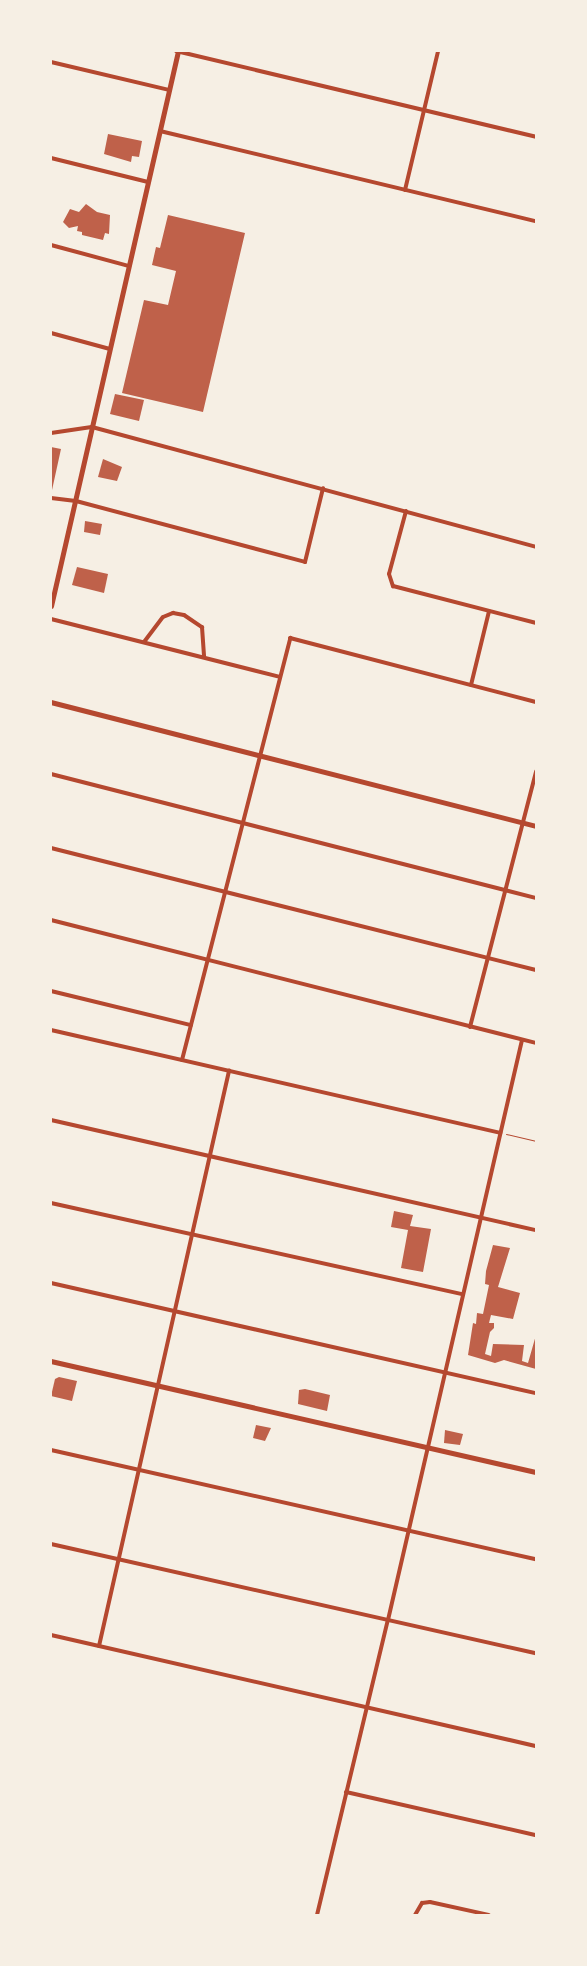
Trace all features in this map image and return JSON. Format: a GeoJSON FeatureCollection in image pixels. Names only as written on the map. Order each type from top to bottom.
{"type":"FeatureCollection","features":[{"type":"Feature","properties":{"kind":"main road"},"geometry":{"type":"LineString","coordinates":[[51,606],[177,51]]}},
{"type":"Feature","properties":{"kind":"street"},"geometry":{"type":"LineString","coordinates":[[177,51],[536,137]]}},
{"type":"Feature","properties":{"kind":"street"},"geometry":{"type":"LineString","coordinates":[[406,190],[438,51]]}},
{"type":"Feature","properties":{"kind":"street"},"geometry":{"type":"LineString","coordinates":[[51,62],[169,90]]}},
{"type":"Feature","properties":{"kind":"street"},"geometry":{"type":"LineString","coordinates":[[160,131],[536,221]]}},
{"type":"Feature","properties":{"kind":"street"},"geometry":{"type":"LineString","coordinates":[[51,158],[148,182]]}},
{"type":"Feature","properties":{"kind":"street"},"geometry":{"type":"LineString","coordinates":[[51,244],[129,266]]}},
{"type":"Feature","properties":{"kind":"street"},"geometry":{"type":"LineString","coordinates":[[51,333],[110,349]]}},
{"type":"Feature","properties":{"kind":"street"},"geometry":{"type":"LineString","coordinates":[[51,433],[92,427],[536,547]]}},
{"type":"Feature","properties":{"kind":"street"},"geometry":{"type":"LineString","coordinates":[[51,498],[76,501],[305,562],[323,488]]}},
{"type":"Feature","properties":{"kind":"street"},"geometry":{"type":"LineString","coordinates":[[406,511],[389,580],[393,586],[536,624]]}},
{"type":"Feature","properties":{"kind":"street"},"geometry":{"type":"LineString","coordinates":[[471,685],[489,611]]}},
{"type":"Feature","properties":{"kind":"street"},"geometry":{"type":"LineString","coordinates":[[144,642],[163,617],[173,613],[184,615],[202,627],[204,657]]}},
{"type":"Feature","properties":{"kind":"street"},"geometry":{"type":"LineString","coordinates":[[51,619],[280,677]]}},
{"type":"Feature","properties":{"kind":"street"},"geometry":{"type":"LineString","coordinates":[[182,1060],[290,638],[536,702]]}},
{"type":"Feature","properties":{"kind":"street"},"geometry":{"type":"LineString","coordinates":[[51,702],[536,826]]}},
{"type":"Feature","properties":{"kind":"street"},"geometry":{"type":"LineString","coordinates":[[470,1027],[536,772]]}},
{"type":"Feature","properties":{"kind":"street"},"geometry":{"type":"LineString","coordinates":[[51,774],[536,898]]}},
{"type":"Feature","properties":{"kind":"street"},"geometry":{"type":"LineString","coordinates":[[51,848],[225,890],[536,970]]}},
{"type":"Feature","properties":{"kind":"street"},"geometry":{"type":"LineString","coordinates":[[51,920],[536,1043]]}},
{"type":"Feature","properties":{"kind":"street"},"geometry":{"type":"LineString","coordinates":[[51,991],[191,1025]]}},
{"type":"Feature","properties":{"kind":"street"},"geometry":{"type":"LineString","coordinates":[[51,1030],[500,1133]]}},
{"type":"Feature","properties":{"kind":"street"},"geometry":{"type":"LineString","coordinates":[[317,1915],[388,1620],[407,1530],[522,1040]]}},
{"type":"Feature","properties":{"kind":"street"},"geometry":{"type":"LineString","coordinates":[[99,1646],[229,1071]]}},
{"type":"Feature","properties":{"kind":"street"},"geometry":{"type":"LineString","coordinates":[[51,1120],[536,1230]]}},
{"type":"Feature","properties":{"kind":"street"},"geometry":{"type":"LineString","coordinates":[[51,1203],[462,1294]]}},
{"type":"Feature","properties":{"kind":"street"},"geometry":{"type":"LineString","coordinates":[[51,1283],[536,1393]]}},
{"type":"Feature","properties":{"kind":"street"},"geometry":{"type":"LineString","coordinates":[[51,1361],[159,1384],[536,1472]]}},
{"type":"Feature","properties":{"kind":"street"},"geometry":{"type":"LineString","coordinates":[[51,1450],[536,1559]]}},
{"type":"Feature","properties":{"kind":"street"},"geometry":{"type":"LineString","coordinates":[[51,1544],[536,1653]]}},
{"type":"Feature","properties":{"kind":"street"},"geometry":{"type":"LineString","coordinates":[[51,1635],[536,1746]]}},
{"type":"Feature","properties":{"kind":"street"},"geometry":{"type":"LineString","coordinates":[[346,1792],[536,1835]]}},
{"type":"Feature","properties":{"kind":"street"},"geometry":{"type":"LineString","coordinates":[[415,1915],[422,1903],[430,1902],[490,1915]]}},
{"type":"Feature","properties":{"kind":"path"},"geometry":{"type":"LineString","coordinates":[[500,1133],[536,1141]]}},
{"type":"Feature","properties":{"kind":"building"},"geometry":{"type":"Polygon","coordinates":[[[108,134],[142,141],[139,157],[132,156],[131,162],[104,154],[108,134]]]}},
{"type":"Feature","properties":{"kind":"building"},"geometry":{"type":"Polygon","coordinates":[[[86,204],[97,212],[110,215],[109,234],[105,233],[103,240],[82,235],[82,232],[77,231],[78,226],[69,228],[63,222],[70,209],[79,212],[86,204]]]}},
{"type":"Feature","properties":{"kind":"building"},"geometry":{"type":"Polygon","coordinates":[[[168,215],[245,233],[203,412],[122,393],[144,300],[168,305],[176,271],[152,265],[156,247],[160,248],[168,215]]]}},
{"type":"Feature","properties":{"kind":"building"},"geometry":{"type":"Polygon","coordinates":[[[115,394],[144,400],[139,421],[110,414],[115,394]]]}},
{"type":"Feature","properties":{"kind":"building"},"geometry":{"type":"Polygon","coordinates":[[[51,447],[61,449],[52,490],[51,489],[51,447]]]}},
{"type":"Feature","properties":{"kind":"building"},"geometry":{"type":"Polygon","coordinates":[[[103,459],[122,467],[117,481],[98,477],[103,459]]]}},
{"type":"Feature","properties":{"kind":"building"},"geometry":{"type":"Polygon","coordinates":[[[85,521],[102,524],[100,535],[84,532],[85,521]]]}},
{"type":"Feature","properties":{"kind":"building"},"geometry":{"type":"Polygon","coordinates":[[[77,567],[108,574],[104,593],[72,585],[77,567]]]}},
{"type":"Feature","properties":{"kind":"building"},"geometry":{"type":"Polygon","coordinates":[[[394,1211],[413,1215],[410,1226],[431,1229],[423,1272],[401,1268],[408,1230],[391,1227],[394,1211]]]}},
{"type":"Feature","properties":{"kind":"building"},"geometry":{"type":"Polygon","coordinates":[[[493,1245],[510,1248],[498,1287],[520,1293],[513,1319],[491,1315],[489,1323],[494,1323],[494,1328],[490,1332],[485,1354],[491,1356],[493,1344],[524,1345],[522,1361],[528,1363],[536,1335],[536,1369],[504,1360],[495,1363],[468,1355],[473,1323],[476,1324],[477,1313],[483,1314],[489,1285],[485,1284],[486,1271],[493,1245]]]}},
{"type":"Feature","properties":{"kind":"building"},"geometry":{"type":"Polygon","coordinates":[[[59,1377],[77,1381],[72,1401],[51,1396],[55,1379],[59,1377]]]}},
{"type":"Feature","properties":{"kind":"building"},"geometry":{"type":"Polygon","coordinates":[[[305,1389],[330,1395],[327,1411],[298,1404],[299,1390],[305,1389]]]}},
{"type":"Feature","properties":{"kind":"building"},"geometry":{"type":"Polygon","coordinates":[[[256,1425],[271,1428],[265,1441],[253,1438],[256,1425]]]}},
{"type":"Feature","properties":{"kind":"building"},"geometry":{"type":"Polygon","coordinates":[[[445,1430],[463,1434],[460,1445],[444,1443],[445,1430]]]}}]}
